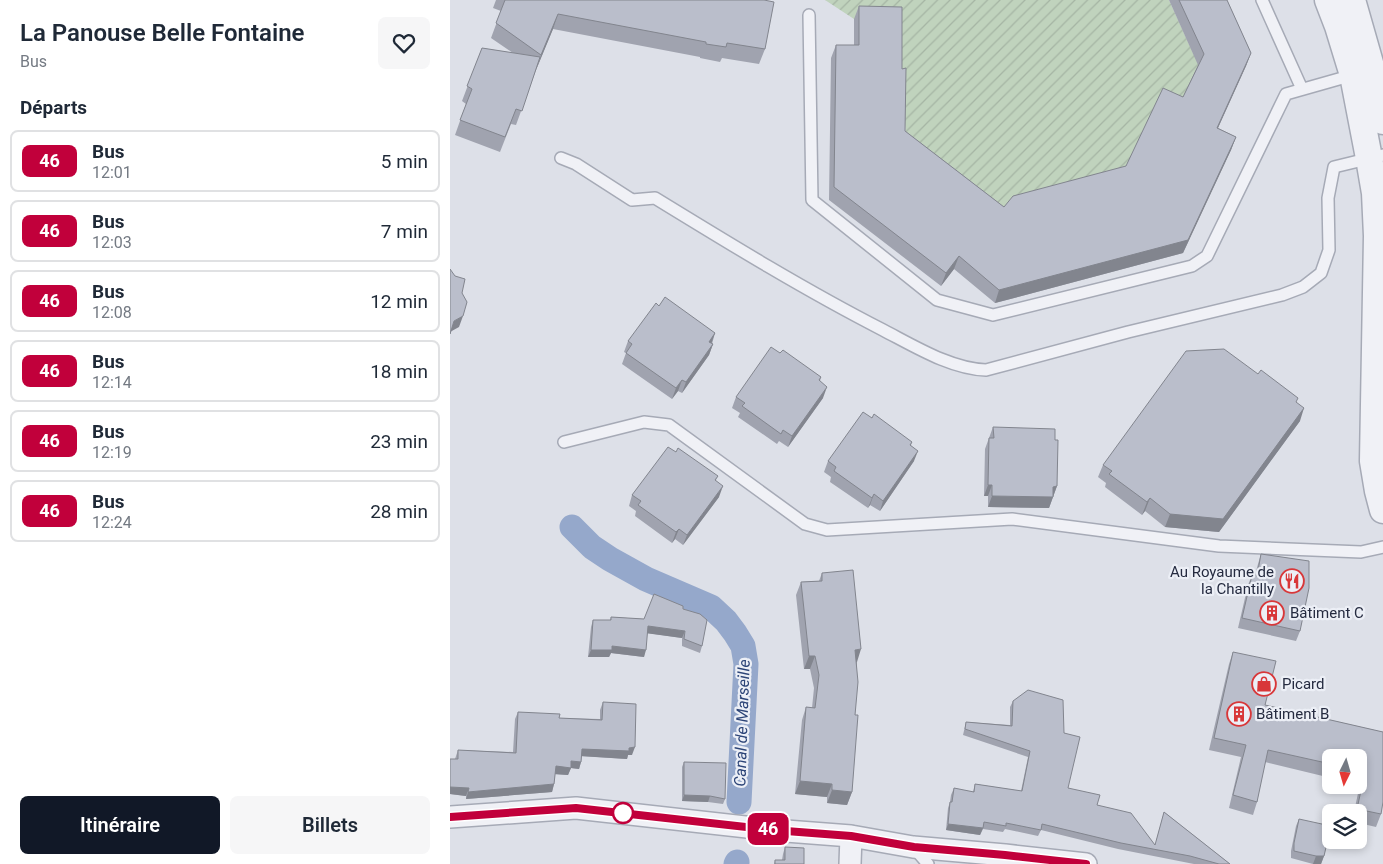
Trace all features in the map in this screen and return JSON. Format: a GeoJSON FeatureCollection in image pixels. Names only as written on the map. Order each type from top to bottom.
{"type":"FeatureCollection","features":[{"type":"Feature","properties":{"kind":"street"},"geometry":{"type":"LineString","coordinates":[[1328,0],[1338,26],[1362,72],[1383,121]]}},
{"type":"Feature","properties":{"kind":"street"},"geometry":{"type":"LineString","coordinates":[[1352,0],[1376,157],[1379,193],[1373,461],[1383,510]]}},
{"type":"Feature","properties":{"kind":"street"},"geometry":{"type":"LineString","coordinates":[[450,817],[576,808],[773,830],[851,836],[914,847],[1086,864]]}},
{"type":"Feature","properties":{"kind":"street"},"geometry":{"type":"LineString","coordinates":[[850,864],[851,836]]}},
{"type":"Feature","properties":{"kind":"lane"},"geometry":{"type":"LineString","coordinates":[[1262,0],[1302,89]]}},
{"type":"Feature","properties":{"kind":"lane"},"geometry":{"type":"LineString","coordinates":[[809,15],[812,200],[937,300],[993,315],[1192,266],[1207,256],[1286,94],[1362,72]]}},
{"type":"Feature","properties":{"kind":"lane"},"geometry":{"type":"LineString","coordinates":[[561,158],[576,164],[632,200],[655,198],[820,297],[935,357],[975,370],[986,370],[1128,332],[1282,295],[1303,287],[1321,273],[1330,250],[1328,198],[1334,167],[1376,157]]}},
{"type":"Feature","properties":{"kind":"lane"},"geometry":{"type":"LineString","coordinates":[[564,442],[644,422],[669,425],[805,524],[827,530],[1012,519],[1219,546],[1361,552],[1383,547]]}},
{"type":"Feature","properties":{"kind":"lane"},"geometry":{"type":"LineString","coordinates":[[914,847],[928,864]]}},
{"type":"Feature","properties":{"kind":"green space"},"geometry":{"type":"Polygon","coordinates":[[[825,0],[1169,0],[1193,53],[1201,66],[1178,110],[1121,179],[1000,220],[907,153],[898,20],[854,19],[825,0]]]}},
{"type":"Feature","properties":{"kind":"building"},"geometry":{"type":"Polygon","coordinates":[[[505,0],[764,0],[774,2],[765,49],[727,43],[726,47],[706,44],[706,42],[558,14],[541,55],[496,23],[505,0]]]}},
{"type":"Feature","properties":{"kind":"building"},"geometry":{"type":"Polygon","coordinates":[[[1179,0],[1227,0],[1251,53],[1217,128],[1236,137],[1188,240],[999,290],[959,256],[946,273],[834,187],[836,45],[859,45],[859,6],[902,7],[902,69],[906,68],[905,131],[1004,207],[1013,196],[1126,166],[1163,88],[1183,97],[1204,54],[1179,0]]]}},
{"type":"Feature","properties":{"kind":"building"},"geometry":{"type":"Polygon","coordinates":[[[482,48],[540,57],[522,111],[516,109],[505,137],[460,120],[472,89],[467,86],[482,48]]]}},
{"type":"Feature","properties":{"kind":"building"},"geometry":{"type":"Polygon","coordinates":[[[450,269],[455,276],[465,279],[462,293],[467,302],[463,316],[454,321],[450,334],[450,269]]]}},
{"type":"Feature","properties":{"kind":"building"},"geometry":{"type":"Polygon","coordinates":[[[665,297],[715,333],[709,342],[713,344],[686,382],[682,380],[676,388],[626,353],[632,344],[628,341],[656,303],[659,306],[665,297]]]}},
{"type":"Feature","properties":{"kind":"building"},"geometry":{"type":"Polygon","coordinates":[[[771,347],[780,353],[783,350],[821,377],[819,380],[827,387],[792,436],[783,430],[781,434],[742,406],[745,403],[736,397],[771,347]]]}},
{"type":"Feature","properties":{"kind":"building"},"geometry":{"type":"Polygon","coordinates":[[[1224,349],[1258,374],[1261,370],[1298,398],[1296,402],[1304,408],[1223,519],[1170,514],[1150,498],[1147,502],[1109,474],[1112,471],[1103,465],[1186,351],[1224,349]]]}},
{"type":"Feature","properties":{"kind":"building"},"geometry":{"type":"Polygon","coordinates":[[[863,412],[872,418],[874,414],[912,442],[910,445],[918,451],[883,501],[874,494],[872,498],[834,471],[836,467],[828,461],[863,412]]]}},
{"type":"Feature","properties":{"kind":"building"},"geometry":{"type":"Polygon","coordinates":[[[993,427],[1055,429],[1055,440],[1058,440],[1057,486],[1053,487],[1053,497],[992,496],[992,485],[988,485],[989,438],[994,438],[993,427]]]}},
{"type":"Feature","properties":{"kind":"building"},"geometry":{"type":"Polygon","coordinates":[[[668,447],[676,452],[678,448],[718,476],[715,480],[723,486],[687,535],[679,529],[676,532],[638,505],[641,501],[632,495],[668,447]]]}},
{"type":"Feature","properties":{"kind":"building"},"geometry":{"type":"Polygon","coordinates":[[[1261,554],[1309,561],[1309,588],[1300,631],[1242,618],[1252,575],[1257,576],[1261,554]]]}},
{"type":"Feature","properties":{"kind":"building"},"geometry":{"type":"Polygon","coordinates":[[[853,570],[861,649],[855,650],[858,682],[855,715],[858,715],[852,792],[832,790],[832,784],[800,781],[806,707],[815,708],[819,675],[815,656],[809,656],[801,582],[822,581],[822,573],[853,570]]]}},
{"type":"Feature","properties":{"kind":"building"},"geometry":{"type":"Polygon","coordinates":[[[654,594],[683,606],[683,609],[700,614],[707,620],[702,646],[684,639],[685,631],[648,626],[646,650],[612,646],[612,650],[591,650],[593,620],[611,620],[611,617],[644,619],[654,594]]]}},
{"type":"Feature","properties":{"kind":"building"},"geometry":{"type":"Polygon","coordinates":[[[1233,652],[1276,661],[1265,705],[1383,732],[1383,802],[1381,814],[1367,811],[1367,804],[1358,804],[1360,794],[1368,794],[1368,749],[1322,749],[1322,762],[1268,750],[1257,802],[1233,795],[1246,745],[1214,738],[1233,652]]]}},
{"type":"Feature","properties":{"kind":"building"},"geometry":{"type":"Polygon","coordinates":[[[1028,690],[1063,700],[1064,733],[1080,737],[1068,788],[1100,795],[1097,805],[1131,813],[1155,845],[1164,812],[1230,864],[1219,864],[1042,824],[1041,830],[1006,823],[1006,826],[984,822],[983,828],[948,824],[950,802],[952,802],[954,788],[974,792],[975,784],[1022,791],[1030,751],[965,729],[966,722],[1012,726],[1013,701],[1028,690]]]}},
{"type":"Feature","properties":{"kind":"building"},"geometry":{"type":"Polygon","coordinates":[[[603,702],[636,704],[635,747],[629,748],[629,751],[582,749],[581,762],[571,761],[571,768],[556,766],[554,784],[468,792],[469,788],[450,787],[450,759],[458,759],[458,750],[516,753],[518,712],[560,714],[559,718],[602,720],[603,702]]]}},
{"type":"Feature","properties":{"kind":"building"},"geometry":{"type":"Polygon","coordinates":[[[684,762],[726,763],[725,799],[710,796],[684,795],[684,762]]]}},
{"type":"Feature","properties":{"kind":"building"},"geometry":{"type":"Polygon","coordinates":[[[1299,819],[1322,824],[1322,849],[1326,849],[1324,856],[1294,851],[1299,819]]]}},
{"type":"Feature","properties":{"kind":"building"},"geometry":{"type":"Polygon","coordinates":[[[785,847],[804,848],[804,864],[775,864],[775,860],[785,860],[785,847]]]}},
{"type":"Feature","properties":{"kind":"waterway","name":"Canal de Marseille"},"geometry":{"type":"LineString","coordinates":[[572,527],[592,547],[610,559],[646,579],[711,607],[726,621],[743,646],[746,664],[739,802]]}},
{"type":"Feature","properties":{"kind":"bus line","name":"46"},"geometry":{"type":"LineString","coordinates":[[450,817],[576,808],[773,830],[851,836],[914,847],[1086,864]]}},
{"type":"Feature","properties":{"kind":"place","name":"Au Royaume de la Chantilly"},"geometry":{"type":"Point","coordinates":[1292,581]}},
{"type":"Feature","properties":{"kind":"place","name":"Bâtiment C"},"geometry":{"type":"Point","coordinates":[1272,613]}},
{"type":"Feature","properties":{"kind":"place","name":"Picard"},"geometry":{"type":"Point","coordinates":[1264,684]}},
{"type":"Feature","properties":{"kind":"place","name":"Bâtiment B"},"geometry":{"type":"Point","coordinates":[1239,714]}}]}
